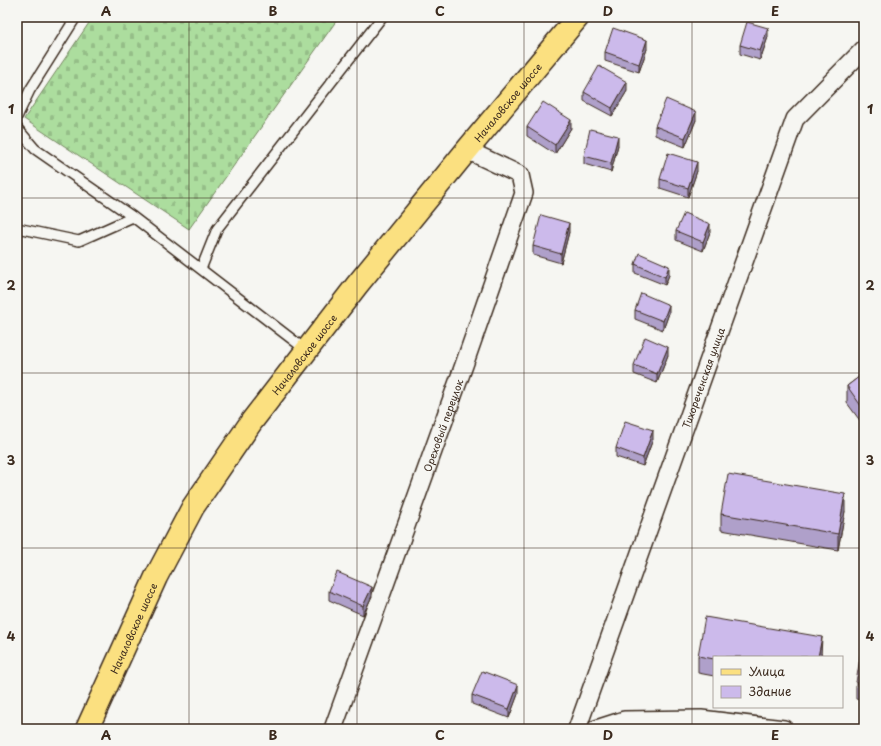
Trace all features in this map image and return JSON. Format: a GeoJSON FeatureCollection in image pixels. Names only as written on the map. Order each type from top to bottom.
{"type":"FeatureCollection","features":[{"type":"Feature","properties":{"kind":"main road","name":"Началовское шоссе"},"geometry":{"type":"LineString","coordinates":[[87,729],[156,577],[193,506],[252,421],[306,350],[467,150],[578,17]]}},
{"type":"Feature","properties":{"kind":"street","name":"Тихореченская улица"},"geometry":{"type":"LineString","coordinates":[[577,729],[795,119],[864,49]]}},
{"type":"Feature","properties":{"kind":"street","name":"Ореховый переулок"},"geometry":{"type":"LineString","coordinates":[[334,729],[524,193],[520,175],[467,150]]}},
{"type":"Feature","properties":{"kind":"street"},"geometry":{"type":"LineString","coordinates":[[596,729],[624,720],[701,719],[784,729]]}},
{"type":"Feature","properties":{"kind":"lane"},"geometry":{"type":"LineString","coordinates":[[17,118],[30,90],[76,17]]}},
{"type":"Feature","properties":{"kind":"lane"},"geometry":{"type":"LineString","coordinates":[[201,268],[217,229],[382,17]]}},
{"type":"Feature","properties":{"kind":"lane"},"geometry":{"type":"LineString","coordinates":[[17,128],[35,149],[133,217],[306,350]]}},
{"type":"Feature","properties":{"kind":"lane"},"geometry":{"type":"LineString","coordinates":[[17,228],[79,241],[133,217]]}},
{"type":"Feature","properties":{"kind":"green space"},"geometry":{"type":"Polygon","coordinates":[[[93,17],[339,17],[189,229],[24,119],[93,17]]]}},
{"type":"Feature","properties":{"kind":"building"},"geometry":{"type":"Polygon","coordinates":[[[747,22],[768,28],[760,51],[740,45],[747,22]]]}},
{"type":"Feature","properties":{"kind":"building"},"geometry":{"type":"Polygon","coordinates":[[[613,28],[647,40],[639,64],[605,52],[613,28]]]}},
{"type":"Feature","properties":{"kind":"building"},"geometry":{"type":"Polygon","coordinates":[[[599,66],[627,82],[612,108],[584,92],[599,66]]]}},
{"type":"Feature","properties":{"kind":"building"},"geometry":{"type":"Polygon","coordinates":[[[666,99],[696,112],[685,138],[655,126],[666,99]]]}},
{"type":"Feature","properties":{"kind":"building"},"geometry":{"type":"Polygon","coordinates":[[[543,102],[571,120],[555,145],[527,127],[543,102]]]}},
{"type":"Feature","properties":{"kind":"building"},"geometry":{"type":"Polygon","coordinates":[[[590,129],[618,136],[611,163],[584,156],[590,129]]]}},
{"type":"Feature","properties":{"kind":"building"},"geometry":{"type":"Polygon","coordinates":[[[668,153],[697,162],[688,188],[660,179],[668,153]]]}},
{"type":"Feature","properties":{"kind":"building"},"geometry":{"type":"Polygon","coordinates":[[[684,213],[710,224],[703,242],[676,231],[684,213]]]}},
{"type":"Feature","properties":{"kind":"building"},"geometry":{"type":"Polygon","coordinates":[[[541,215],[569,223],[561,254],[533,246],[541,215]]]}},
{"type":"Feature","properties":{"kind":"building"},"geometry":{"type":"Polygon","coordinates":[[[639,253],[669,266],[665,277],[635,264],[639,253]]]}},
{"type":"Feature","properties":{"kind":"building"},"geometry":{"type":"Polygon","coordinates":[[[641,293],[669,305],[663,321],[635,310],[641,293]]]}},
{"type":"Feature","properties":{"kind":"building"},"geometry":{"type":"Polygon","coordinates":[[[645,337],[668,347],[657,374],[634,365],[645,337]]]}},
{"type":"Feature","properties":{"kind":"building"},"geometry":{"type":"Polygon","coordinates":[[[864,373],[864,410],[847,386],[864,373]]]}},
{"type":"Feature","properties":{"kind":"building"},"geometry":{"type":"Polygon","coordinates":[[[625,421],[653,430],[643,458],[616,448],[625,421]]]}},
{"type":"Feature","properties":{"kind":"building"},"geometry":{"type":"Polygon","coordinates":[[[728,474],[845,494],[838,534],[721,514],[728,474]]]}},
{"type":"Feature","properties":{"kind":"building"},"geometry":{"type":"Polygon","coordinates":[[[337,572],[372,587],[363,606],[329,591],[337,572]]]}},
{"type":"Feature","properties":{"kind":"building"},"geometry":{"type":"Polygon","coordinates":[[[705,617],[822,637],[818,656],[713,656],[713,659],[698,656],[705,617]]]}},
{"type":"Feature","properties":{"kind":"building"},"geometry":{"type":"Polygon","coordinates":[[[862,644],[864,644],[864,684],[856,683],[862,644]]]}},
{"type":"Feature","properties":{"kind":"building"},"geometry":{"type":"Polygon","coordinates":[[[482,671],[518,685],[509,709],[472,695],[482,671]]]}}]}
